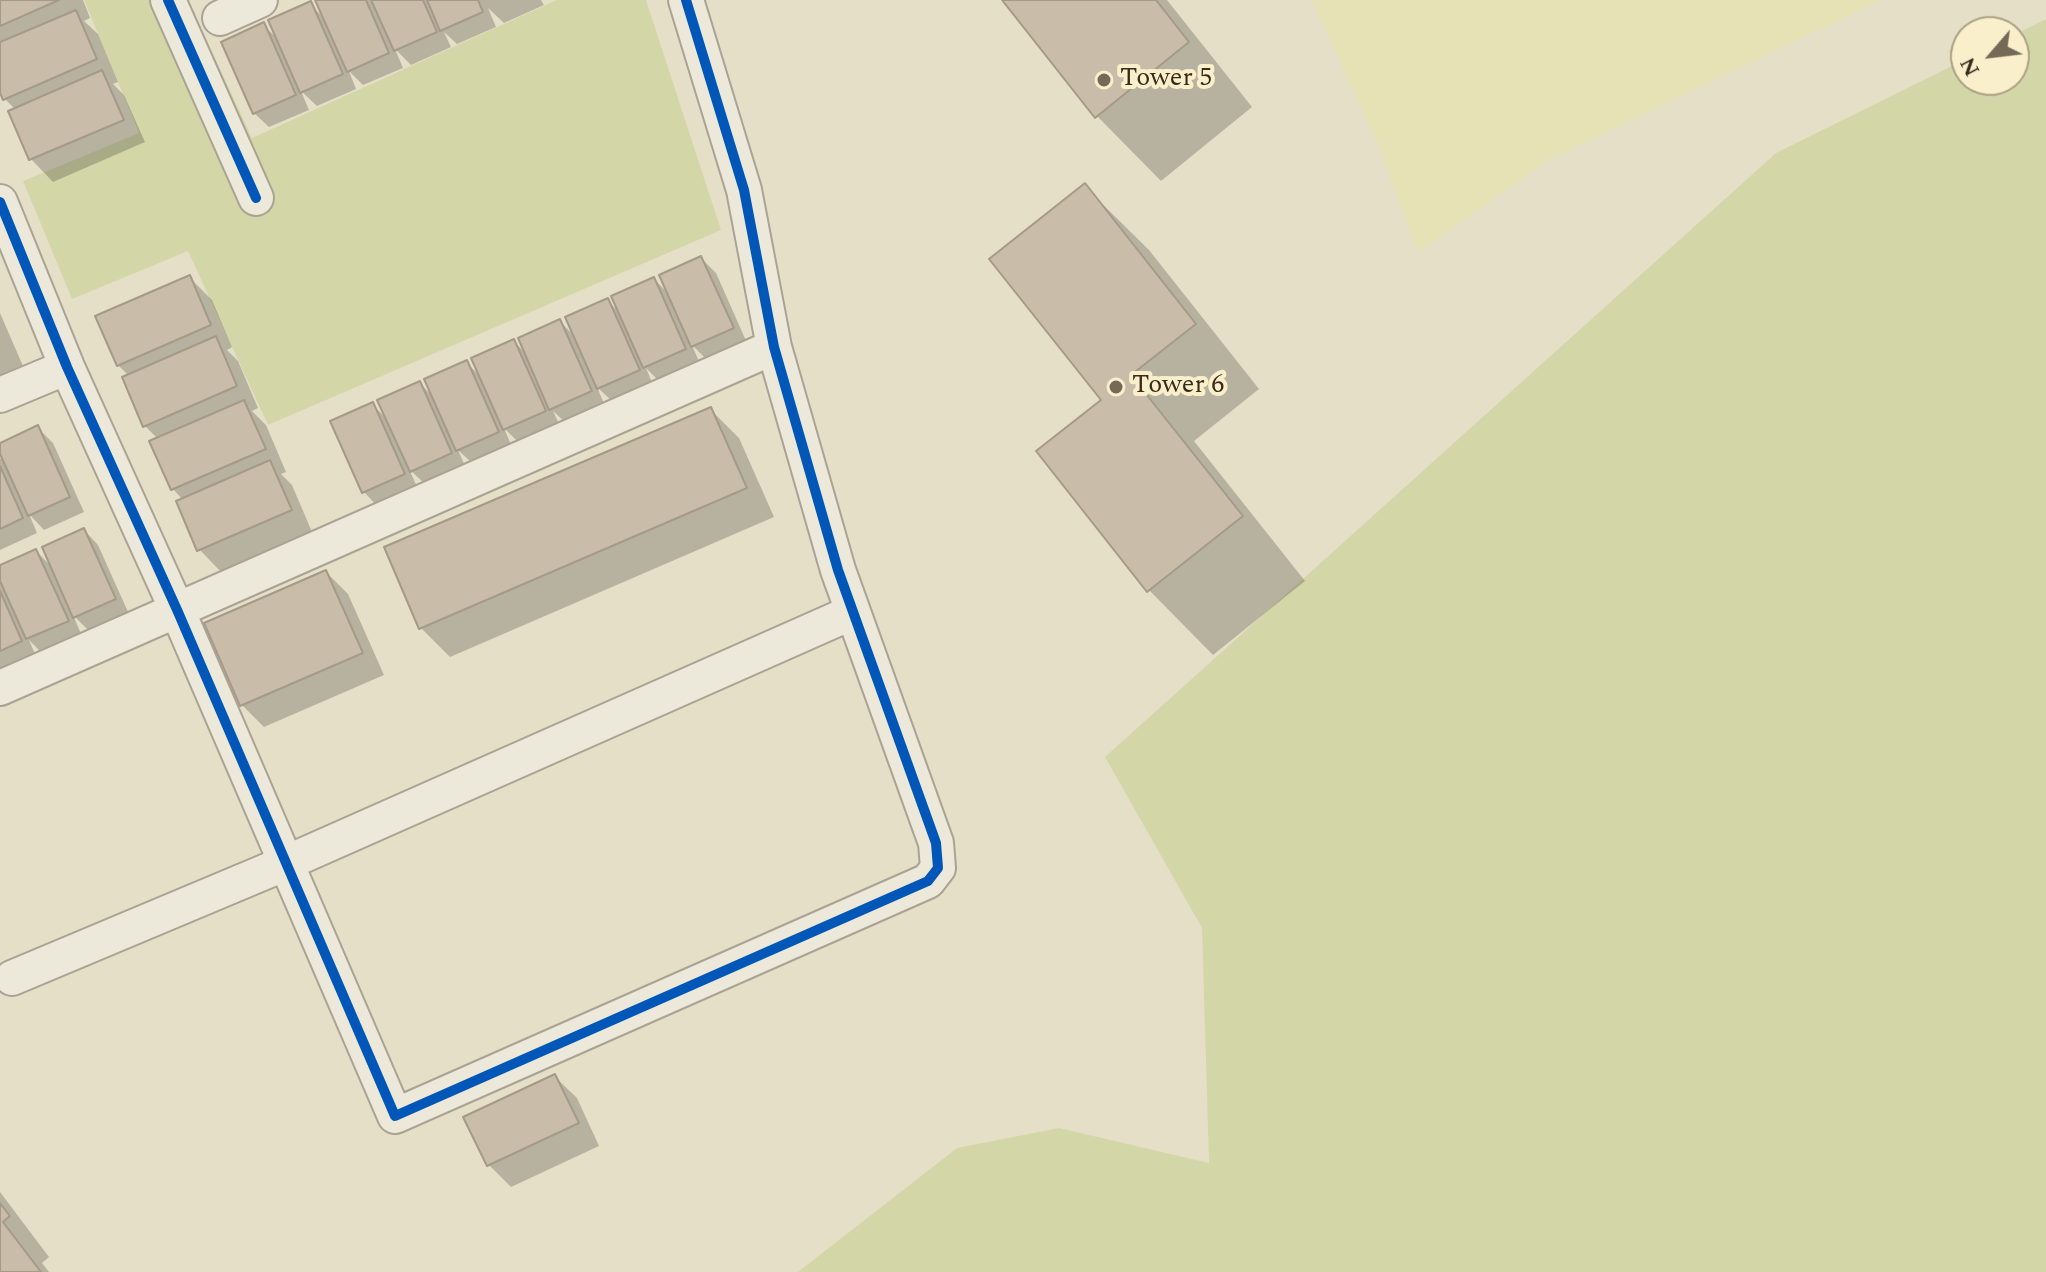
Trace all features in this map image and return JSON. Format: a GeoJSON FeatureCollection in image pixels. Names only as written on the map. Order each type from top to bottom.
{"type":"FeatureCollection","features":[{"type":"Feature","properties":{"kind":"street"},"geometry":{"type":"LineString","coordinates":[[168,0],[256,198]]}},
{"type":"Feature","properties":{"kind":"street"},"geometry":{"type":"LineString","coordinates":[[220,18],[260,0]]}},
{"type":"Feature","properties":{"kind":"street"},"geometry":{"type":"LineString","coordinates":[[0,202],[67,367],[178,612],[395,1116],[928,881],[938,868],[936,843],[838,570],[774,347],[744,190],[686,0]]}},
{"type":"Feature","properties":{"kind":"street"},"geometry":{"type":"LineString","coordinates":[[0,688],[774,347]]}},
{"type":"Feature","properties":{"kind":"street"},"geometry":{"type":"LineString","coordinates":[[0,395],[67,367]]}},
{"type":"Feature","properties":{"kind":"street"},"geometry":{"type":"LineString","coordinates":[[12,978],[286,863],[853,612]]}},
{"type":"Feature","properties":{"kind":"shaded area"},"geometry":{"type":"Polygon","coordinates":[[[1312,0],[1881,0],[1549,160],[1418,252],[1380,150],[1312,0]]]}},
{"type":"Feature","properties":{"kind":"green space"},"geometry":{"type":"Polygon","coordinates":[[[84,0],[188,0],[252,138],[557,0],[646,0],[721,230],[268,425],[188,251],[72,299],[23,181],[139,133],[84,0]]]}},
{"type":"Feature","properties":{"kind":"green space"},"geometry":{"type":"Polygon","coordinates":[[[2046,19],[2046,1272],[798,1272],[957,1148],[1059,1128],[1209,1163],[1202,928],[1105,757],[1776,153],[1950,67],[1950,96],[2030,96],[2030,27],[2046,19]]]}},
{"type":"Feature","properties":{"kind":"building"},"geometry":{"type":"Polygon","coordinates":[[[0,0],[59,0],[0,26],[0,0]]]}},
{"type":"Feature","properties":{"kind":"building"},"geometry":{"type":"Polygon","coordinates":[[[315,0],[366,0],[389,53],[347,72],[315,0]]]}},
{"type":"Feature","properties":{"kind":"building"},"geometry":{"type":"Polygon","coordinates":[[[371,0],[423,0],[437,32],[394,51],[371,0]]]}},
{"type":"Feature","properties":{"kind":"building"},"geometry":{"type":"Polygon","coordinates":[[[427,0],[478,0],[483,12],[440,31],[427,0]]]}},
{"type":"Feature","properties":{"kind":"building","name":"Tower 5"},"geometry":{"type":"Polygon","coordinates":[[[1002,0],[1156,0],[1189,42],[1095,118],[1002,0]]]}},
{"type":"Feature","properties":{"kind":"building"},"geometry":{"type":"Polygon","coordinates":[[[311,1],[343,74],[300,93],[268,20],[311,1]]]}},
{"type":"Feature","properties":{"kind":"building"},"geometry":{"type":"Polygon","coordinates":[[[76,10],[97,59],[3,100],[0,93],[0,42],[76,10]]]}},
{"type":"Feature","properties":{"kind":"building"},"geometry":{"type":"Polygon","coordinates":[[[264,22],[296,95],[253,114],[221,42],[264,22]]]}},
{"type":"Feature","properties":{"kind":"building"},"geometry":{"type":"Polygon","coordinates":[[[102,70],[124,120],[29,160],[8,111],[102,70]]]}},
{"type":"Feature","properties":{"kind":"building","name":"Tower 6"},"geometry":{"type":"Polygon","coordinates":[[[1085,183],[1196,324],[1131,375],[1243,516],[1147,592],[1036,451],[1101,400],[989,259],[1085,183]]]}},
{"type":"Feature","properties":{"kind":"building"},"geometry":{"type":"Polygon","coordinates":[[[701,256],[734,328],[691,347],[659,275],[701,256]]]}},
{"type":"Feature","properties":{"kind":"building"},"geometry":{"type":"Polygon","coordinates":[[[190,275],[211,325],[117,366],[95,316],[190,275]]]}},
{"type":"Feature","properties":{"kind":"building"},"geometry":{"type":"Polygon","coordinates":[[[654,277],[686,349],[643,368],[611,296],[654,277]]]}},
{"type":"Feature","properties":{"kind":"building"},"geometry":{"type":"Polygon","coordinates":[[[608,298],[640,370],[597,389],[565,317],[608,298]]]}},
{"type":"Feature","properties":{"kind":"building"},"geometry":{"type":"Polygon","coordinates":[[[560,319],[592,391],[549,410],[518,338],[560,319]]]}},
{"type":"Feature","properties":{"kind":"building"},"geometry":{"type":"Polygon","coordinates":[[[216,336],[237,386],[143,427],[122,377],[216,336]]]}},
{"type":"Feature","properties":{"kind":"building"},"geometry":{"type":"Polygon","coordinates":[[[514,339],[546,411],[503,430],[471,358],[514,339]]]}},
{"type":"Feature","properties":{"kind":"building"},"geometry":{"type":"Polygon","coordinates":[[[467,360],[499,432],[456,451],[424,379],[467,360]]]}},
{"type":"Feature","properties":{"kind":"building"},"geometry":{"type":"Polygon","coordinates":[[[420,381],[452,453],[410,472],[377,400],[420,381]]]}},
{"type":"Feature","properties":{"kind":"building"},"geometry":{"type":"Polygon","coordinates":[[[244,400],[266,449],[171,490],[149,441],[244,400]]]}},
{"type":"Feature","properties":{"kind":"building"},"geometry":{"type":"Polygon","coordinates":[[[373,402],[405,474],[362,493],[330,421],[373,402]]]}},
{"type":"Feature","properties":{"kind":"building"},"geometry":{"type":"Polygon","coordinates":[[[711,407],[747,488],[419,629],[384,547],[711,407]]]}},
{"type":"Feature","properties":{"kind":"building"},"geometry":{"type":"Polygon","coordinates":[[[38,425],[70,497],[28,516],[0,454],[0,443],[38,425]]]}},
{"type":"Feature","properties":{"kind":"building"},"geometry":{"type":"Polygon","coordinates":[[[270,460],[292,510],[197,551],[176,501],[270,460]]]}},
{"type":"Feature","properties":{"kind":"building"},"geometry":{"type":"Polygon","coordinates":[[[0,466],[23,518],[0,529],[0,466]]]}},
{"type":"Feature","properties":{"kind":"building"},"geometry":{"type":"Polygon","coordinates":[[[84,528],[116,599],[73,618],[42,547],[84,528]]]}},
{"type":"Feature","properties":{"kind":"building"},"geometry":{"type":"Polygon","coordinates":[[[36,549],[69,621],[26,639],[0,581],[0,565],[36,549]]]}},
{"type":"Feature","properties":{"kind":"building"},"geometry":{"type":"Polygon","coordinates":[[[326,570],[363,653],[240,706],[204,623],[326,570]]]}},
{"type":"Feature","properties":{"kind":"building"},"geometry":{"type":"Polygon","coordinates":[[[0,591],[22,641],[0,651],[0,591]]]}},
{"type":"Feature","properties":{"kind":"building"},"geometry":{"type":"Polygon","coordinates":[[[555,1074],[579,1123],[487,1166],[463,1117],[555,1074]]]}},
{"type":"Feature","properties":{"kind":"building"},"geometry":{"type":"Polygon","coordinates":[[[0,1203],[10,1216],[3,1222],[41,1272],[0,1272],[0,1203]]]}},
{"type":"Feature","properties":{"kind":"cycle path"},"geometry":{"type":"LineString","coordinates":[[168,0],[256,198]]}},
{"type":"Feature","properties":{"kind":"cycle path"},"geometry":{"type":"LineString","coordinates":[[0,202],[67,367],[178,612],[395,1116],[928,881],[938,868],[936,843],[838,570],[774,347],[744,190],[686,0]]}},
{"type":"Feature","properties":{"kind":"place","name":"Tower 5"},"geometry":{"type":"Point","coordinates":[1104,80]}},
{"type":"Feature","properties":{"kind":"place","name":"Tower 6"},"geometry":{"type":"Point","coordinates":[1116,387]}}]}
